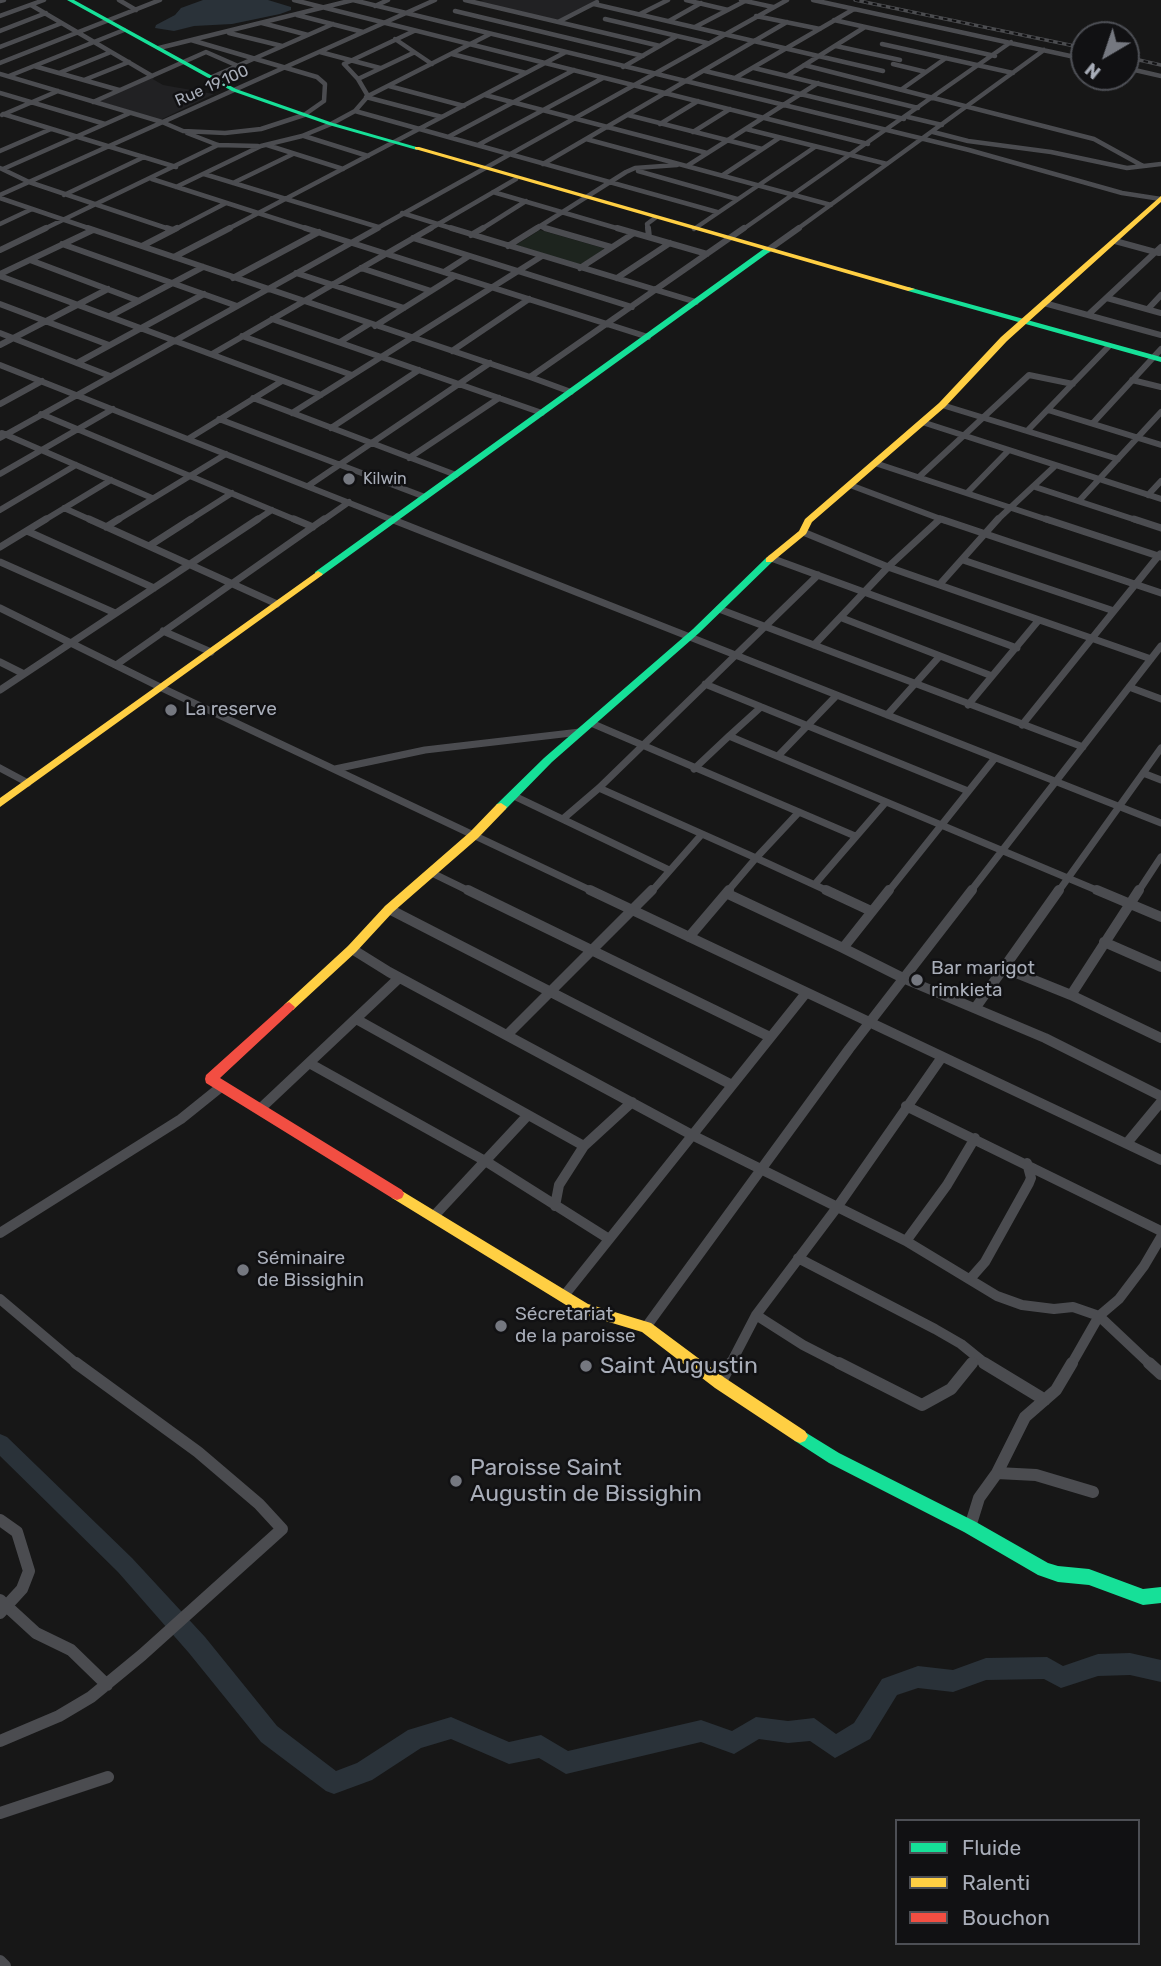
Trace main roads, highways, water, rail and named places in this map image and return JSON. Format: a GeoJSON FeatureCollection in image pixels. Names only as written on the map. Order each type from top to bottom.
{"type":"FeatureCollection","features":[{"type":"Feature","properties":{"kind":"waterway"},"geometry":{"type":"LineString","coordinates":[[0,1443],[125,1565],[197,1645],[269,1734],[334,1783],[364,1772],[416,1738],[451,1728],[509,1753],[541,1746],[566,1763],[701,1731],[734,1743],[756,1728],[788,1732],[814,1729],[835,1747],[862,1731],[890,1687],[918,1677],[953,1681],[986,1669],[1047,1668],[1061,1677],[1098,1665],[1130,1664],[1161,1671]]}},
{"type":"Feature","properties":{"kind":"railway"},"geometry":{"type":"LineString","coordinates":[[855,0],[1070,45]]}},
{"type":"Feature","properties":{"kind":"railway"},"geometry":{"type":"LineString","coordinates":[[1140,60],[1161,65]]}},
{"type":"Feature","properties":{"kind":"place","name":"Kilwin"},"geometry":{"type":"Point","coordinates":[349,479]}},
{"type":"Feature","properties":{"kind":"place","name":"La reserve"},"geometry":{"type":"Point","coordinates":[171,710]}},
{"type":"Feature","properties":{"kind":"place","name":"Bar marigot rimkieta"},"geometry":{"type":"Point","coordinates":[917,980]}},
{"type":"Feature","properties":{"kind":"place","name":"Séminaire de Bissighin"},"geometry":{"type":"Point","coordinates":[243,1270]}},
{"type":"Feature","properties":{"kind":"place","name":"Sécretariat de la paroisse"},"geometry":{"type":"Point","coordinates":[501,1326]}},
{"type":"Feature","properties":{"kind":"place","name":"Saint Augustin"},"geometry":{"type":"Point","coordinates":[586,1366]}},
{"type":"Feature","properties":{"kind":"place","name":"Paroisse Saint Augustin de Bissighin"},"geometry":{"type":"Point","coordinates":[456,1481]}}]}
